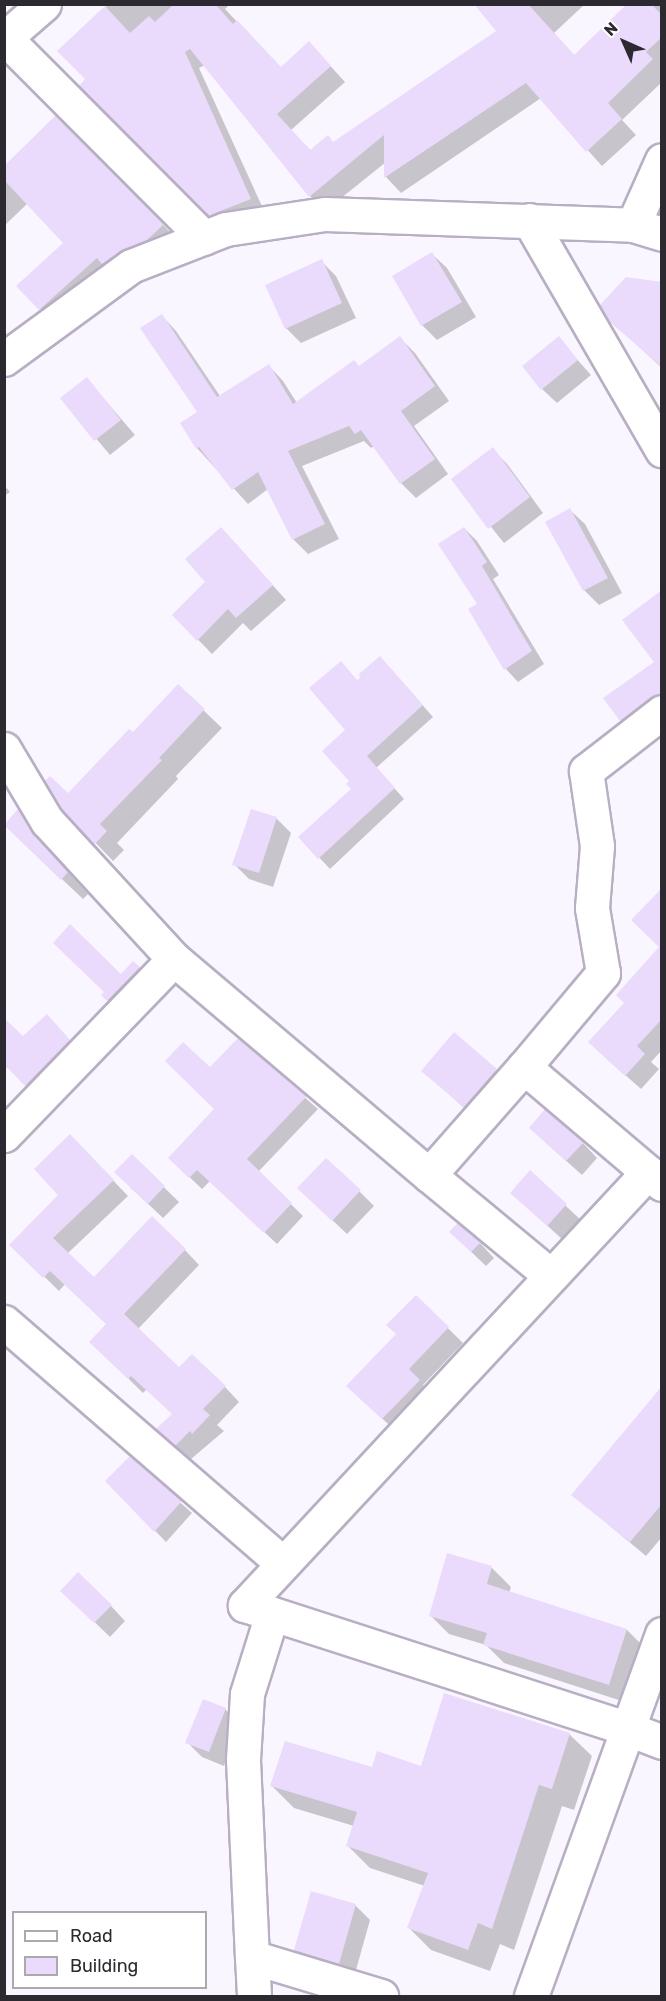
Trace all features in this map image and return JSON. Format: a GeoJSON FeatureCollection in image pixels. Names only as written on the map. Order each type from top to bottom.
{"type":"FeatureCollection","features":[{"type":"Feature","properties":{"kind":"street"},"geometry":{"type":"LineString","coordinates":[[44,4],[5,38],[204,238]]}},
{"type":"Feature","properties":{"kind":"street"},"geometry":{"type":"LineString","coordinates":[[4,360],[131,267],[226,229],[325,214],[529,220],[647,230],[662,160]]}},
{"type":"Feature","properties":{"kind":"street"},"geometry":{"type":"LineString","coordinates":[[529,220],[662,450]]}},
{"type":"Feature","properties":{"kind":"street"},"geometry":{"type":"LineString","coordinates":[[429,1175],[603,973],[592,908],[597,846],[586,771],[662,712]]}},
{"type":"Feature","properties":{"kind":"street"},"geometry":{"type":"LineString","coordinates":[[4,749],[47,820],[174,958],[551,1276]]}},
{"type":"Feature","properties":{"kind":"street"},"geometry":{"type":"LineString","coordinates":[[4,1135],[174,958]]}},
{"type":"Feature","properties":{"kind":"street"},"geometry":{"type":"LineString","coordinates":[[524,1067],[655,1178],[551,1276],[245,1605],[626,1728],[662,1742]]}},
{"type":"Feature","properties":{"kind":"street"},"geometry":{"type":"LineString","coordinates":[[4,1322],[282,1563]]}},
{"type":"Feature","properties":{"kind":"street"},"geometry":{"type":"LineString","coordinates":[[254,1996],[243,1749],[247,1694],[272,1614]]}},
{"type":"Feature","properties":{"kind":"street"},"geometry":{"type":"LineString","coordinates":[[531,1996],[626,1728],[662,1634]]}},
{"type":"Feature","properties":{"kind":"street"},"geometry":{"type":"LineString","coordinates":[[252,1957],[381,1996]]}},
{"type":"Feature","properties":{"kind":"building"},"geometry":{"type":"Polygon","coordinates":[[[174,4],[215,4],[233,24],[237,20],[281,67],[309,41],[331,66],[277,114],[310,150],[328,135],[333,142],[496,31],[474,4],[528,4],[574,55],[627,4],[651,4],[662,15],[662,37],[646,52],[653,59],[608,103],[622,119],[586,152],[526,83],[384,178],[384,135],[309,197],[190,49],[185,52],[251,199],[208,216],[79,86],[85,79],[57,51],[105,6],[130,33],[149,16],[155,22],[174,4]]]}},
{"type":"Feature","properties":{"kind":"building"},"geometry":{"type":"Polygon","coordinates":[[[56,115],[164,224],[147,240],[124,249],[102,264],[97,258],[39,310],[16,286],[63,243],[4,180],[4,166],[56,115]]]}},
{"type":"Feature","properties":{"kind":"building"},"geometry":{"type":"Polygon","coordinates":[[[432,252],[462,302],[421,326],[392,276],[432,252]]]}},
{"type":"Feature","properties":{"kind":"building"},"geometry":{"type":"Polygon","coordinates":[[[322,259],[342,303],[285,329],[265,285],[322,259]]]}},
{"type":"Feature","properties":{"kind":"building"},"geometry":{"type":"Polygon","coordinates":[[[626,277],[662,282],[662,367],[610,322],[600,305],[626,277]]]}},
{"type":"Feature","properties":{"kind":"building"},"geometry":{"type":"Polygon","coordinates":[[[162,314],[217,397],[269,364],[293,404],[354,360],[359,366],[400,336],[435,386],[401,411],[435,459],[400,484],[361,430],[355,434],[349,426],[288,451],[325,524],[292,540],[258,472],[232,490],[199,447],[196,449],[180,423],[197,412],[140,328],[162,314]]]}},
{"type":"Feature","properties":{"kind":"building"},"geometry":{"type":"Polygon","coordinates":[[[559,336],[578,360],[541,390],[522,366],[559,336]]]}},
{"type":"Feature","properties":{"kind":"building"},"geometry":{"type":"Polygon","coordinates":[[[87,377],[121,420],[94,441],[60,398],[87,377]]]}},
{"type":"Feature","properties":{"kind":"building"},"geometry":{"type":"Polygon","coordinates":[[[493,447],[530,497],[488,529],[451,479],[493,447]]]}},
{"type":"Feature","properties":{"kind":"building"},"geometry":{"type":"Polygon","coordinates":[[[570,508],[608,578],[583,591],[545,522],[570,508]]]}},
{"type":"Feature","properties":{"kind":"building"},"geometry":{"type":"Polygon","coordinates":[[[221,527],[273,585],[236,618],[228,609],[197,641],[172,615],[205,582],[185,559],[221,527]]]}},
{"type":"Feature","properties":{"kind":"building"},"geometry":{"type":"Polygon","coordinates":[[[464,527],[487,562],[482,566],[532,651],[504,670],[468,609],[477,604],[438,544],[464,527]]]}},
{"type":"Feature","properties":{"kind":"building"},"geometry":{"type":"Polygon","coordinates":[[[662,590],[662,694],[651,697],[620,721],[603,698],[654,662],[622,620],[662,590]]]}},
{"type":"Feature","properties":{"kind":"building"},"geometry":{"type":"Polygon","coordinates":[[[380,656],[423,705],[367,756],[395,788],[318,859],[298,837],[351,789],[346,784],[349,781],[322,751],[345,730],[309,688],[341,661],[357,680],[360,678],[359,674],[380,656]]]}},
{"type":"Feature","properties":{"kind":"building"},"geometry":{"type":"Polygon","coordinates":[[[178,684],[205,709],[159,758],[162,760],[100,824],[107,831],[94,845],[62,810],[45,781],[50,776],[68,793],[129,729],[133,732],[178,684]]]}},
{"type":"Feature","properties":{"kind":"building"},"geometry":{"type":"Polygon","coordinates":[[[18,809],[33,834],[68,872],[61,880],[4,825],[18,809]]]}},
{"type":"Feature","properties":{"kind":"building"},"geometry":{"type":"Polygon","coordinates":[[[251,809],[277,817],[259,873],[232,865],[251,809]]]}},
{"type":"Feature","properties":{"kind":"building"},"geometry":{"type":"Polygon","coordinates":[[[662,888],[662,1019],[637,1046],[645,1054],[625,1076],[588,1042],[624,1003],[616,995],[659,947],[631,920],[662,888]]]}},
{"type":"Feature","properties":{"kind":"building"},"geometry":{"type":"Polygon","coordinates":[[[70,924],[121,974],[133,961],[140,967],[107,1001],[101,995],[104,992],[53,943],[70,924]]]}},
{"type":"Feature","properties":{"kind":"building"},"geometry":{"type":"Polygon","coordinates":[[[47,1014],[70,1040],[25,1086],[4,1064],[4,1018],[23,1036],[47,1014]]]}},
{"type":"Feature","properties":{"kind":"building"},"geometry":{"type":"Polygon","coordinates":[[[454,1032],[497,1069],[464,1107],[421,1071],[454,1032]]]}},
{"type":"Feature","properties":{"kind":"building"},"geometry":{"type":"Polygon","coordinates":[[[238,1038],[307,1096],[247,1159],[292,1203],[264,1233],[197,1170],[189,1178],[168,1158],[214,1109],[165,1061],[183,1042],[210,1067],[238,1038]]]}},
{"type":"Feature","properties":{"kind":"building"},"geometry":{"type":"Polygon","coordinates":[[[545,1109],[584,1142],[566,1161],[529,1128],[545,1109]]]}},
{"type":"Feature","properties":{"kind":"building"},"geometry":{"type":"Polygon","coordinates":[[[70,1134],[114,1180],[53,1238],[94,1277],[152,1216],[186,1249],[124,1314],[179,1367],[192,1354],[226,1386],[203,1409],[210,1415],[192,1434],[190,1431],[175,1446],[156,1429],[172,1414],[131,1376],[128,1379],[89,1342],[106,1324],[50,1271],[43,1278],[9,1245],[58,1195],[34,1169],[70,1134]]]}},
{"type":"Feature","properties":{"kind":"building"},"geometry":{"type":"Polygon","coordinates":[[[132,1154],[165,1186],[148,1204],[114,1172],[132,1154]]]}},
{"type":"Feature","properties":{"kind":"building"},"geometry":{"type":"Polygon","coordinates":[[[326,1158],[361,1190],[332,1221],[297,1188],[326,1158]]]}},
{"type":"Feature","properties":{"kind":"building"},"geometry":{"type":"Polygon","coordinates":[[[530,1170],[567,1204],[547,1226],[510,1193],[530,1170]]]}},
{"type":"Feature","properties":{"kind":"building"},"geometry":{"type":"Polygon","coordinates":[[[458,1223],[481,1242],[471,1252],[449,1232],[458,1223]]]}},
{"type":"Feature","properties":{"kind":"building"},"geometry":{"type":"Polygon","coordinates":[[[416,1295],[449,1327],[409,1369],[420,1380],[382,1419],[346,1386],[396,1334],[386,1325],[416,1295]]]}},
{"type":"Feature","properties":{"kind":"building"},"geometry":{"type":"Polygon","coordinates":[[[662,1386],[662,1504],[630,1542],[571,1495],[662,1386]]]}},
{"type":"Feature","properties":{"kind":"building"},"geometry":{"type":"Polygon","coordinates":[[[130,1456],[182,1501],[154,1532],[105,1481],[130,1456]]]}},
{"type":"Feature","properties":{"kind":"building"},"geometry":{"type":"Polygon","coordinates":[[[447,1553],[492,1566],[487,1584],[627,1629],[609,1685],[483,1645],[487,1633],[429,1616],[447,1553]]]}},
{"type":"Feature","properties":{"kind":"building"},"geometry":{"type":"Polygon","coordinates":[[[78,1572],[112,1605],[94,1623],[60,1591],[78,1572]]]}},
{"type":"Feature","properties":{"kind":"building"},"geometry":{"type":"Polygon","coordinates":[[[444,1693],[570,1733],[552,1789],[539,1785],[492,1929],[478,1923],[468,1950],[407,1928],[428,1873],[346,1846],[357,1812],[270,1786],[285,1741],[372,1767],[377,1751],[421,1766],[444,1693]]]}},
{"type":"Feature","properties":{"kind":"building"},"geometry":{"type":"Polygon","coordinates":[[[203,1699],[226,1708],[209,1752],[185,1743],[203,1699]]]}},
{"type":"Feature","properties":{"kind":"building"},"geometry":{"type":"Polygon","coordinates":[[[311,1891],[356,1904],[339,1964],[294,1950],[311,1891]]]}}]}
